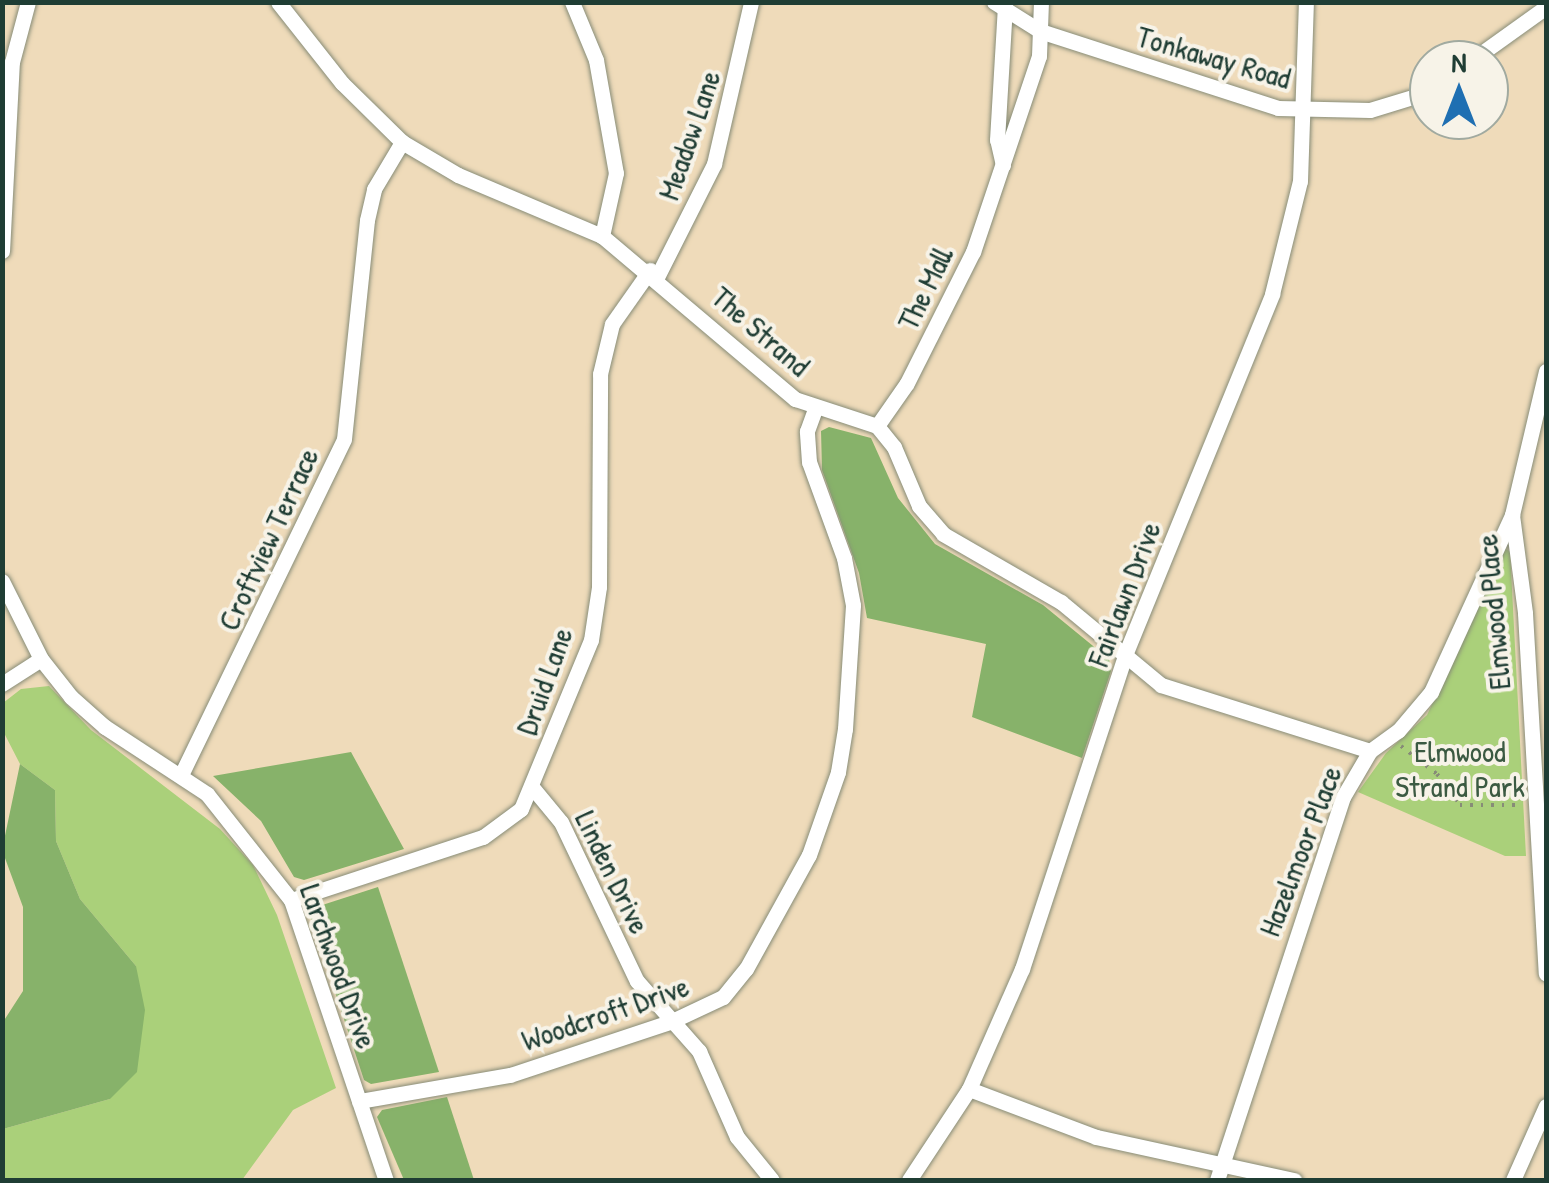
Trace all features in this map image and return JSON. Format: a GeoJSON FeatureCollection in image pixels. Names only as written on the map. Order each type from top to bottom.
{"type":"FeatureCollection","features":[{"type":"Feature","properties":{"kind":"street"},"geometry":{"type":"LineString","coordinates":[[2,251],[12,62],[28,2]]}},
{"type":"Feature","properties":{"kind":"street","name":"The Strand"},"geometry":{"type":"LineString","coordinates":[[278,2],[342,83],[402,142],[458,174],[602,236],[654,274],[779,386],[815,409],[877,426]]}},
{"type":"Feature","properties":{"kind":"street"},"geometry":{"type":"LineString","coordinates":[[572,2],[596,60],[614,159],[615,195],[602,236]]}},
{"type":"Feature","properties":{"kind":"street","name":"Meadow Lane"},"geometry":{"type":"LineString","coordinates":[[654,274],[714,164],[751,2]]}},
{"type":"Feature","properties":{"kind":"street","name":"The Mall"},"geometry":{"type":"LineString","coordinates":[[877,426],[950,305],[1029,91],[1041,2]]}},
{"type":"Feature","properties":{"kind":"street","name":"Fairlawn Drive"},"geometry":{"type":"LineString","coordinates":[[909,1180],[969,1089],[1052,888],[1126,656],[1272,294],[1300,181],[1306,2]]}},
{"type":"Feature","properties":{"kind":"street","name":"The Mall"},"geometry":{"type":"LineString","coordinates":[[1001,5],[996,140],[1002,165]]}},
{"type":"Feature","properties":{"kind":"street","name":"Tonkaway Road"},"geometry":{"type":"LineString","coordinates":[[1001,5],[1040,31],[1259,104],[1303,110],[1370,110],[1409,98]]}},
{"type":"Feature","properties":{"kind":"street"},"geometry":{"type":"LineString","coordinates":[[1500,40],[1546,7]]}},
{"type":"Feature","properties":{"kind":"street","name":"Croftview Terrace"},"geometry":{"type":"LineString","coordinates":[[181,775],[344,439],[367,220],[374,189],[402,142]]}},
{"type":"Feature","properties":{"kind":"street","name":"Druid Lane"},"geometry":{"type":"LineString","coordinates":[[291,900],[483,837],[521,809],[583,665],[595,618],[597,400],[604,353],[612,324],[654,274]]}},
{"type":"Feature","properties":{"kind":"street","name":"Elmwood Place"},"geometry":{"type":"LineString","coordinates":[[1546,371],[1512,516],[1526,613],[1546,973]]}},
{"type":"Feature","properties":{"kind":"street","name":"Woodcroft Drive"},"geometry":{"type":"LineString","coordinates":[[359,1101],[510,1075],[672,1021],[723,996],[746,969],[810,855],[838,772],[854,625],[847,569],[809,462],[815,409]]}},
{"type":"Feature","properties":{"kind":"street"},"geometry":{"type":"LineString","coordinates":[[877,426],[894,447],[918,506],[943,534],[1060,602],[1162,684],[1193,697],[1356,741],[1370,751]]}},
{"type":"Feature","properties":{"kind":"street","name":"Hazelmoor Place"},"geometry":{"type":"LineString","coordinates":[[1219,1172],[1331,831],[1370,751],[1389,738],[1431,692],[1512,516]]}},
{"type":"Feature","properties":{"kind":"street","name":"Larchwood Drive"},"geometry":{"type":"LineString","coordinates":[[2,581],[41,659],[104,727],[181,775],[239,828],[291,900],[386,1180]]}},
{"type":"Feature","properties":{"kind":"street"},"geometry":{"type":"LineString","coordinates":[[2,684],[41,659]]}},
{"type":"Feature","properties":{"kind":"street","name":"Linden Drive"},"geometry":{"type":"LineString","coordinates":[[532,787],[561,822],[637,981],[699,1051],[737,1136],[772,1180]]}},
{"type":"Feature","properties":{"kind":"street"},"geometry":{"type":"LineString","coordinates":[[969,1089],[1096,1137],[1219,1172],[1294,1180]]}},
{"type":"Feature","properties":{"kind":"street"},"geometry":{"type":"LineString","coordinates":[[1513,1180],[1546,1106]]}},
{"type":"Feature","properties":{"kind":"path"},"geometry":{"type":"LineString","coordinates":[[1389,738],[1437,774],[1460,805],[1535,806]]}},
{"type":"Feature","properties":{"kind":"green space"},"geometry":{"type":"Polygon","coordinates":[[[829,427],[871,438],[898,498],[935,544],[1043,605],[1109,659],[1111,671],[1082,758],[972,717],[986,644],[867,618],[859,573],[822,470],[821,431],[829,427]]]}},
{"type":"Feature","properties":{"kind":"green space","name":"Elmwood Strand Park"},"geometry":{"type":"Polygon","coordinates":[[[1505,549],[1510,551],[1526,856],[1505,856],[1358,792],[1386,753],[1427,715],[1505,549]]]}},
{"type":"Feature","properties":{"kind":"green space"},"geometry":{"type":"Polygon","coordinates":[[[49,686],[91,730],[220,829],[253,865],[277,915],[336,1088],[293,1110],[242,1180],[3,1180],[3,1129],[110,1099],[136,966],[80,899],[56,841],[55,790],[20,764],[3,731],[3,703],[21,689],[49,686]]]}},
{"type":"Feature","properties":{"kind":"green space"},"geometry":{"type":"Polygon","coordinates":[[[351,752],[404,849],[304,880],[294,877],[261,821],[213,776],[351,752]]]}},
{"type":"Feature","properties":{"kind":"green space"},"geometry":{"type":"Polygon","coordinates":[[[20,764],[55,790],[56,841],[80,899],[136,966],[145,1010],[137,1072],[110,1099],[3,1129],[3,1022],[23,991],[23,907],[2,850],[20,764]]]}},
{"type":"Feature","properties":{"kind":"green space"},"geometry":{"type":"Polygon","coordinates":[[[378,887],[439,1072],[371,1084],[364,1080],[310,916],[313,908],[378,887]]]}},
{"type":"Feature","properties":{"kind":"green space"},"geometry":{"type":"Polygon","coordinates":[[[447,1097],[474,1180],[404,1180],[377,1117],[382,1110],[447,1097]]]}}]}
